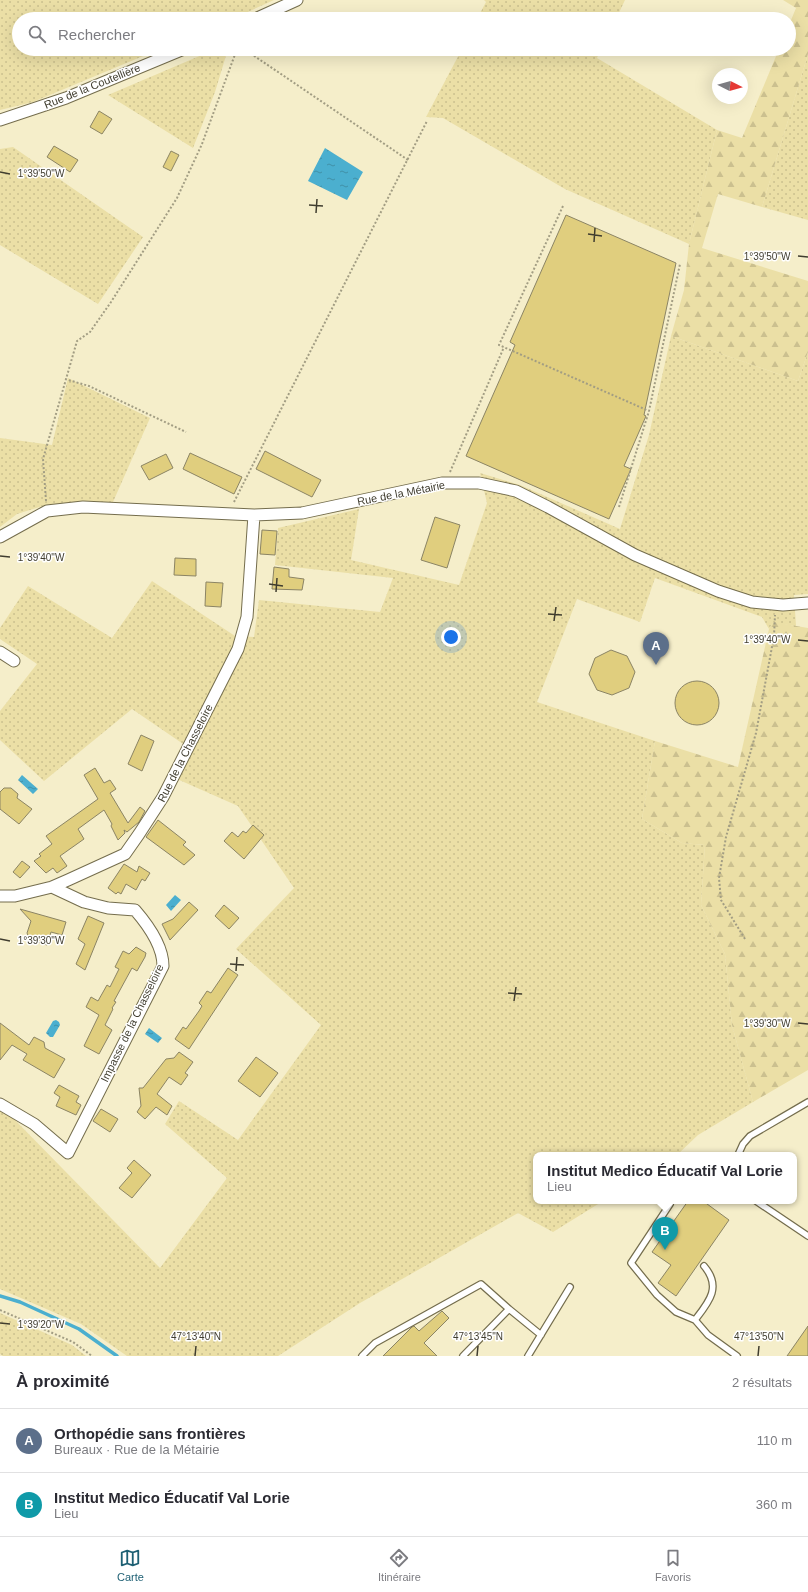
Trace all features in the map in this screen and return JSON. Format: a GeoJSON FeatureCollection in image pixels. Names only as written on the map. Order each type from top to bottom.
{"type":"FeatureCollection","features":[{"type":"Feature","properties":{"kind":"street"},"geometry":{"type":"LineString","coordinates":[[270,12],[297,0]]}},
{"type":"Feature","properties":{"kind":"street","name":"Rue de la Coutellière"},"geometry":{"type":"LineString","coordinates":[[0,120],[66,98],[167,56]]}},
{"type":"Feature","properties":{"kind":"street","name":"Rue de la Métairie"},"geometry":{"type":"LineString","coordinates":[[0,538],[47,511],[83,508],[119,508],[254,516],[302,513],[442,483],[479,483],[516,492],[548,507],[635,555],[718,591],[752,602],[775,604],[808,603]]}},
{"type":"Feature","properties":{"kind":"street","name":"Rue de la Chasseloire"},"geometry":{"type":"LineString","coordinates":[[0,896],[15,896],[52,887],[125,854],[163,797],[238,649],[247,617],[254,516]]}},
{"type":"Feature","properties":{"kind":"street"},"geometry":{"type":"LineString","coordinates":[[0,652],[14,661]]}},
{"type":"Feature","properties":{"kind":"street","name":"Impasse de la Chasseloire"},"geometry":{"type":"LineString","coordinates":[[0,1104],[34,1124],[68,1153],[163,966],[163,955],[145,921],[136,910],[108,908],[84,902],[52,887]]}},
{"type":"Feature","properties":{"kind":"lane"},"geometry":{"type":"LineString","coordinates":[[739,1152],[743,1144],[750,1136],[808,1102]]}},
{"type":"Feature","properties":{"kind":"lane"},"geometry":{"type":"LineString","coordinates":[[670,1204],[631,1263],[657,1296],[676,1312],[694,1320],[708,1336],[737,1356]]}},
{"type":"Feature","properties":{"kind":"lane"},"geometry":{"type":"LineString","coordinates":[[760,1204],[808,1236]]}},
{"type":"Feature","properties":{"kind":"lane"},"geometry":{"type":"LineString","coordinates":[[694,1320],[708,1303],[712,1295],[714,1282],[711,1273],[704,1266]]}},
{"type":"Feature","properties":{"kind":"lane"},"geometry":{"type":"LineString","coordinates":[[362,1356],[375,1343],[481,1284],[541,1335]]}},
{"type":"Feature","properties":{"kind":"lane"},"geometry":{"type":"LineString","coordinates":[[528,1356],[570,1287]]}},
{"type":"Feature","properties":{"kind":"lane"},"geometry":{"type":"LineString","coordinates":[[463,1356],[509,1309]]}},
{"type":"Feature","properties":{"kind":"path"},"geometry":{"type":"LineString","coordinates":[[47,511],[43,459],[77,341],[90,332],[111,302],[177,198],[202,144],[233,56]]}},
{"type":"Feature","properties":{"kind":"path"},"geometry":{"type":"LineString","coordinates":[[254,56],[408,160]]}},
{"type":"Feature","properties":{"kind":"path"},"geometry":{"type":"LineString","coordinates":[[228,514],[427,121]]}},
{"type":"Feature","properties":{"kind":"path"},"geometry":{"type":"LineString","coordinates":[[563,206],[499,345],[649,411]]}},
{"type":"Feature","properties":{"kind":"path"},"geometry":{"type":"LineString","coordinates":[[620,507],[649,411],[680,264]]}},
{"type":"Feature","properties":{"kind":"path"},"geometry":{"type":"LineString","coordinates":[[450,483],[450,470],[504,347]]}},
{"type":"Feature","properties":{"kind":"path"},"geometry":{"type":"LineString","coordinates":[[65,379],[89,386],[186,432]]}},
{"type":"Feature","properties":{"kind":"path"},"geometry":{"type":"LineString","coordinates":[[745,939],[721,900],[719,878],[726,837],[756,733],[774,636],[775,604]]}},
{"type":"Feature","properties":{"kind":"path"},"geometry":{"type":"LineString","coordinates":[[0,1310],[74,1342],[92,1356]]}},
{"type":"Feature","properties":{"kind":"green space"},"geometry":{"type":"Polygon","coordinates":[[[0,0],[274,0],[247,12],[12,12],[12,56],[143,56],[33,102],[0,110],[0,0]]]}},
{"type":"Feature","properties":{"kind":"green space"},"geometry":{"type":"Polygon","coordinates":[[[484,0],[625,0],[619,12],[481,12],[486,2],[484,0]]]}},
{"type":"Feature","properties":{"kind":"green space"},"geometry":{"type":"Polygon","coordinates":[[[783,0],[808,0],[808,54],[762,207],[718,194],[702,248],[808,281],[808,352],[798,381],[671,336],[684,290],[689,244],[717,130],[742,138],[776,56],[796,56],[796,12],[794,12],[796,8],[783,0]]]}},
{"type":"Feature","properties":{"kind":"green space"},"geometry":{"type":"Polygon","coordinates":[[[808,54],[808,220],[762,207],[808,54]]]}},
{"type":"Feature","properties":{"kind":"green space"},"geometry":{"type":"Polygon","coordinates":[[[200,56],[226,56],[215,92],[193,148],[108,95],[200,56]]]}},
{"type":"Feature","properties":{"kind":"green space"},"geometry":{"type":"Polygon","coordinates":[[[458,56],[598,56],[597,58],[717,130],[689,244],[565,189],[443,118],[426,117],[458,56]]]}},
{"type":"Feature","properties":{"kind":"green space"},"geometry":{"type":"Polygon","coordinates":[[[13,147],[143,237],[98,304],[0,245],[0,149],[13,147]]]}},
{"type":"Feature","properties":{"kind":"green space"},"geometry":{"type":"Polygon","coordinates":[[[671,336],[798,381],[808,352],[808,594],[794,595],[796,626],[773,623],[769,629],[762,617],[655,578],[640,622],[577,599],[537,702],[655,741],[642,819],[682,843],[705,845],[701,905],[725,954],[732,1025],[753,1102],[698,1135],[680,1152],[533,1152],[533,1204],[598,1204],[553,1232],[518,1213],[360,1303],[278,1356],[127,1356],[81,1324],[0,1289],[0,1110],[13,1118],[160,1268],[227,1178],[165,1124],[179,1101],[238,1140],[321,1025],[236,949],[294,888],[238,806],[177,779],[192,750],[132,709],[44,781],[0,740],[0,711],[37,664],[0,639],[0,628],[28,586],[112,638],[152,581],[235,636],[254,637],[259,600],[380,612],[393,578],[275,565],[278,528],[359,509],[351,560],[459,585],[487,503],[480,473],[520,485],[620,529],[649,435],[671,336]]]}},
{"type":"Feature","properties":{"kind":"green space"},"geometry":{"type":"Polygon","coordinates":[[[68,378],[150,418],[113,502],[46,505],[17,514],[0,527],[0,438],[52,445],[68,378]]]}},
{"type":"Feature","properties":{"kind":"green space"},"geometry":{"type":"Polygon","coordinates":[[[773,622],[808,628],[808,1070],[753,1102],[732,1025],[725,954],[701,905],[705,845],[682,843],[642,819],[655,741],[738,767],[769,629],[773,622]]]}},
{"type":"Feature","properties":{"kind":"green space"},"geometry":{"type":"Polygon","coordinates":[[[0,1313],[72,1345],[86,1356],[3,1356],[0,1354],[0,1313]]]}},
{"type":"Feature","properties":{"kind":"water"},"geometry":{"type":"Polygon","coordinates":[[[325,148],[363,172],[347,200],[308,181],[325,148]]]}},
{"type":"Feature","properties":{"kind":"water"},"geometry":{"type":"Polygon","coordinates":[[[22,775],[38,789],[33,794],[18,780],[22,775]]]}},
{"type":"Feature","properties":{"kind":"water"},"geometry":{"type":"Polygon","coordinates":[[[175,895],[181,900],[171,911],[166,905],[175,895]]]}},
{"type":"Feature","properties":{"kind":"water"},"geometry":{"type":"Polygon","coordinates":[[[56,1020],[60,1025],[53,1037],[50,1037],[46,1033],[53,1021],[56,1020]]]}},
{"type":"Feature","properties":{"kind":"water"},"geometry":{"type":"Polygon","coordinates":[[[149,1028],[162,1038],[158,1043],[145,1034],[149,1028]]]}},
{"type":"Feature","properties":{"kind":"building"},"geometry":{"type":"Polygon","coordinates":[[[99,111],[112,119],[102,134],[90,127],[99,111]]]}},
{"type":"Feature","properties":{"kind":"building"},"geometry":{"type":"Polygon","coordinates":[[[54,146],[78,160],[70,172],[47,157],[54,146]]]}},
{"type":"Feature","properties":{"kind":"building"},"geometry":{"type":"Polygon","coordinates":[[[171,151],[179,155],[171,171],[163,167],[171,151]]]}},
{"type":"Feature","properties":{"kind":"building"},"geometry":{"type":"Polygon","coordinates":[[[566,215],[676,263],[644,415],[646,416],[624,466],[631,469],[609,519],[466,456],[515,345],[510,342],[566,215]]]}},
{"type":"Feature","properties":{"kind":"building"},"geometry":{"type":"Polygon","coordinates":[[[265,451],[321,480],[312,497],[256,469],[265,451]]]}},
{"type":"Feature","properties":{"kind":"building"},"geometry":{"type":"Polygon","coordinates":[[[190,453],[242,477],[234,494],[183,469],[190,453]]]}},
{"type":"Feature","properties":{"kind":"building"},"geometry":{"type":"Polygon","coordinates":[[[166,454],[173,468],[149,480],[141,466],[166,454]]]}},
{"type":"Feature","properties":{"kind":"building"},"geometry":{"type":"Polygon","coordinates":[[[435,517],[460,525],[447,568],[421,560],[435,517]]]}},
{"type":"Feature","properties":{"kind":"building"},"geometry":{"type":"Polygon","coordinates":[[[262,530],[277,531],[275,555],[260,554],[262,530]]]}},
{"type":"Feature","properties":{"kind":"building"},"geometry":{"type":"Polygon","coordinates":[[[175,558],[196,559],[196,576],[174,575],[175,558]]]}},
{"type":"Feature","properties":{"kind":"building"},"geometry":{"type":"Polygon","coordinates":[[[274,567],[289,569],[289,577],[304,579],[302,590],[272,589],[274,567]]]}},
{"type":"Feature","properties":{"kind":"building"},"geometry":{"type":"Polygon","coordinates":[[[206,582],[223,583],[221,607],[205,606],[206,582]]]}},
{"type":"Feature","properties":{"kind":"building"},"geometry":{"type":"Polygon","coordinates":[[[611,650],[627,656],[635,672],[629,688],[612,695],[597,690],[589,674],[595,658],[611,650]]]}},
{"type":"Feature","properties":{"kind":"building"},"geometry":{"type":"Polygon","coordinates":[[[697,681],[709,685],[715,691],[719,703],[715,715],[709,721],[697,725],[685,721],[679,715],[675,703],[679,691],[685,685],[697,681]]]}},
{"type":"Feature","properties":{"kind":"building"},"geometry":{"type":"Polygon","coordinates":[[[141,735],[154,741],[142,771],[128,764],[141,735]]]}},
{"type":"Feature","properties":{"kind":"building"},"geometry":{"type":"Polygon","coordinates":[[[95,768],[104,783],[110,780],[116,789],[110,793],[128,823],[140,807],[145,811],[139,822],[127,832],[124,830],[125,833],[118,840],[111,826],[112,824],[104,810],[78,829],[84,839],[60,856],[67,866],[57,873],[53,868],[46,873],[34,861],[41,856],[39,854],[52,844],[46,836],[98,799],[84,775],[95,768]]]}},
{"type":"Feature","properties":{"kind":"building"},"geometry":{"type":"Polygon","coordinates":[[[4,788],[11,788],[18,794],[17,798],[32,809],[19,824],[0,809],[0,792],[4,788]]]}},
{"type":"Feature","properties":{"kind":"building"},"geometry":{"type":"Polygon","coordinates":[[[158,820],[186,842],[183,845],[195,855],[184,865],[146,837],[158,820]]]}},
{"type":"Feature","properties":{"kind":"building"},"geometry":{"type":"Polygon","coordinates":[[[253,825],[264,835],[244,859],[224,841],[232,832],[238,837],[243,831],[246,833],[253,825]]]}},
{"type":"Feature","properties":{"kind":"building"},"geometry":{"type":"Polygon","coordinates":[[[22,861],[30,867],[20,878],[13,872],[22,861]]]}},
{"type":"Feature","properties":{"kind":"building"},"geometry":{"type":"Polygon","coordinates":[[[124,864],[137,872],[139,866],[150,873],[145,881],[142,879],[136,890],[126,884],[121,894],[118,892],[116,894],[108,888],[124,864]]]}},
{"type":"Feature","properties":{"kind":"building"},"geometry":{"type":"Polygon","coordinates":[[[189,902],[198,910],[170,940],[162,924],[173,919],[189,902]]]}},
{"type":"Feature","properties":{"kind":"building"},"geometry":{"type":"Polygon","coordinates":[[[224,905],[239,918],[229,929],[215,916],[224,905]]]}},
{"type":"Feature","properties":{"kind":"building"},"geometry":{"type":"Polygon","coordinates":[[[20,909],[66,922],[62,935],[51,932],[47,945],[34,941],[35,939],[29,938],[27,933],[31,921],[20,909]]]}},
{"type":"Feature","properties":{"kind":"building"},"geometry":{"type":"Polygon","coordinates":[[[88,916],[104,923],[85,970],[76,964],[85,944],[78,939],[88,916]]]}},
{"type":"Feature","properties":{"kind":"building"},"geometry":{"type":"Polygon","coordinates":[[[136,947],[146,953],[145,957],[137,971],[132,968],[114,1001],[116,1002],[105,1025],[112,1030],[99,1054],[84,1046],[99,1015],[86,1007],[91,997],[98,1001],[107,985],[110,987],[119,969],[115,967],[123,951],[129,954],[136,947]]]}},
{"type":"Feature","properties":{"kind":"building"},"geometry":{"type":"Polygon","coordinates":[[[228,968],[238,975],[189,1049],[175,1039],[183,1027],[186,1029],[199,1011],[202,1006],[199,1003],[207,991],[211,993],[228,968]]]}},
{"type":"Feature","properties":{"kind":"building"},"geometry":{"type":"Polygon","coordinates":[[[0,1023],[29,1045],[34,1037],[44,1042],[45,1048],[65,1059],[54,1078],[23,1060],[27,1054],[12,1045],[0,1060],[0,1023]]]}},
{"type":"Feature","properties":{"kind":"building"},"geometry":{"type":"Polygon","coordinates":[[[179,1052],[193,1062],[185,1073],[188,1075],[181,1085],[169,1077],[157,1094],[172,1106],[167,1115],[156,1107],[145,1119],[137,1112],[141,1106],[139,1088],[143,1088],[166,1059],[174,1058],[179,1052]]]}},
{"type":"Feature","properties":{"kind":"building"},"geometry":{"type":"Polygon","coordinates":[[[256,1057],[278,1073],[260,1097],[238,1081],[256,1057]]]}},
{"type":"Feature","properties":{"kind":"building"},"geometry":{"type":"Polygon","coordinates":[[[59,1085],[79,1096],[76,1102],[81,1105],[76,1115],[56,1106],[60,1097],[54,1093],[59,1085]]]}},
{"type":"Feature","properties":{"kind":"building"},"geometry":{"type":"Polygon","coordinates":[[[101,1109],[118,1119],[110,1132],[93,1121],[101,1109]]]}},
{"type":"Feature","properties":{"kind":"building"},"geometry":{"type":"Polygon","coordinates":[[[134,1160],[151,1175],[132,1198],[119,1188],[132,1173],[127,1168],[134,1160]]]}},
{"type":"Feature","properties":{"kind":"building"},"geometry":{"type":"Polygon","coordinates":[[[686,1204],[707,1204],[729,1220],[676,1296],[658,1283],[671,1265],[652,1252],[686,1204]]]}},
{"type":"Feature","properties":{"kind":"building"},"geometry":{"type":"Polygon","coordinates":[[[442,1311],[449,1318],[424,1343],[437,1356],[383,1356],[412,1327],[414,1326],[419,1331],[442,1311]]]}},
{"type":"Feature","properties":{"kind":"building"},"geometry":{"type":"Polygon","coordinates":[[[808,1326],[808,1356],[787,1356],[808,1326]]]}},
{"type":"Feature","properties":{"kind":"waterway"},"geometry":{"type":"LineString","coordinates":[[0,1296],[20,1302],[79,1329],[117,1356]]}},
{"type":"Feature","properties":{"kind":"place","name":"Orthopédie sans frontières"},"geometry":{"type":"Point","coordinates":[656,665]}},
{"type":"Feature","properties":{"kind":"place","name":"Institut Medico Éducatif Val Lorie"},"geometry":{"type":"Point","coordinates":[665,1250]}}]}
